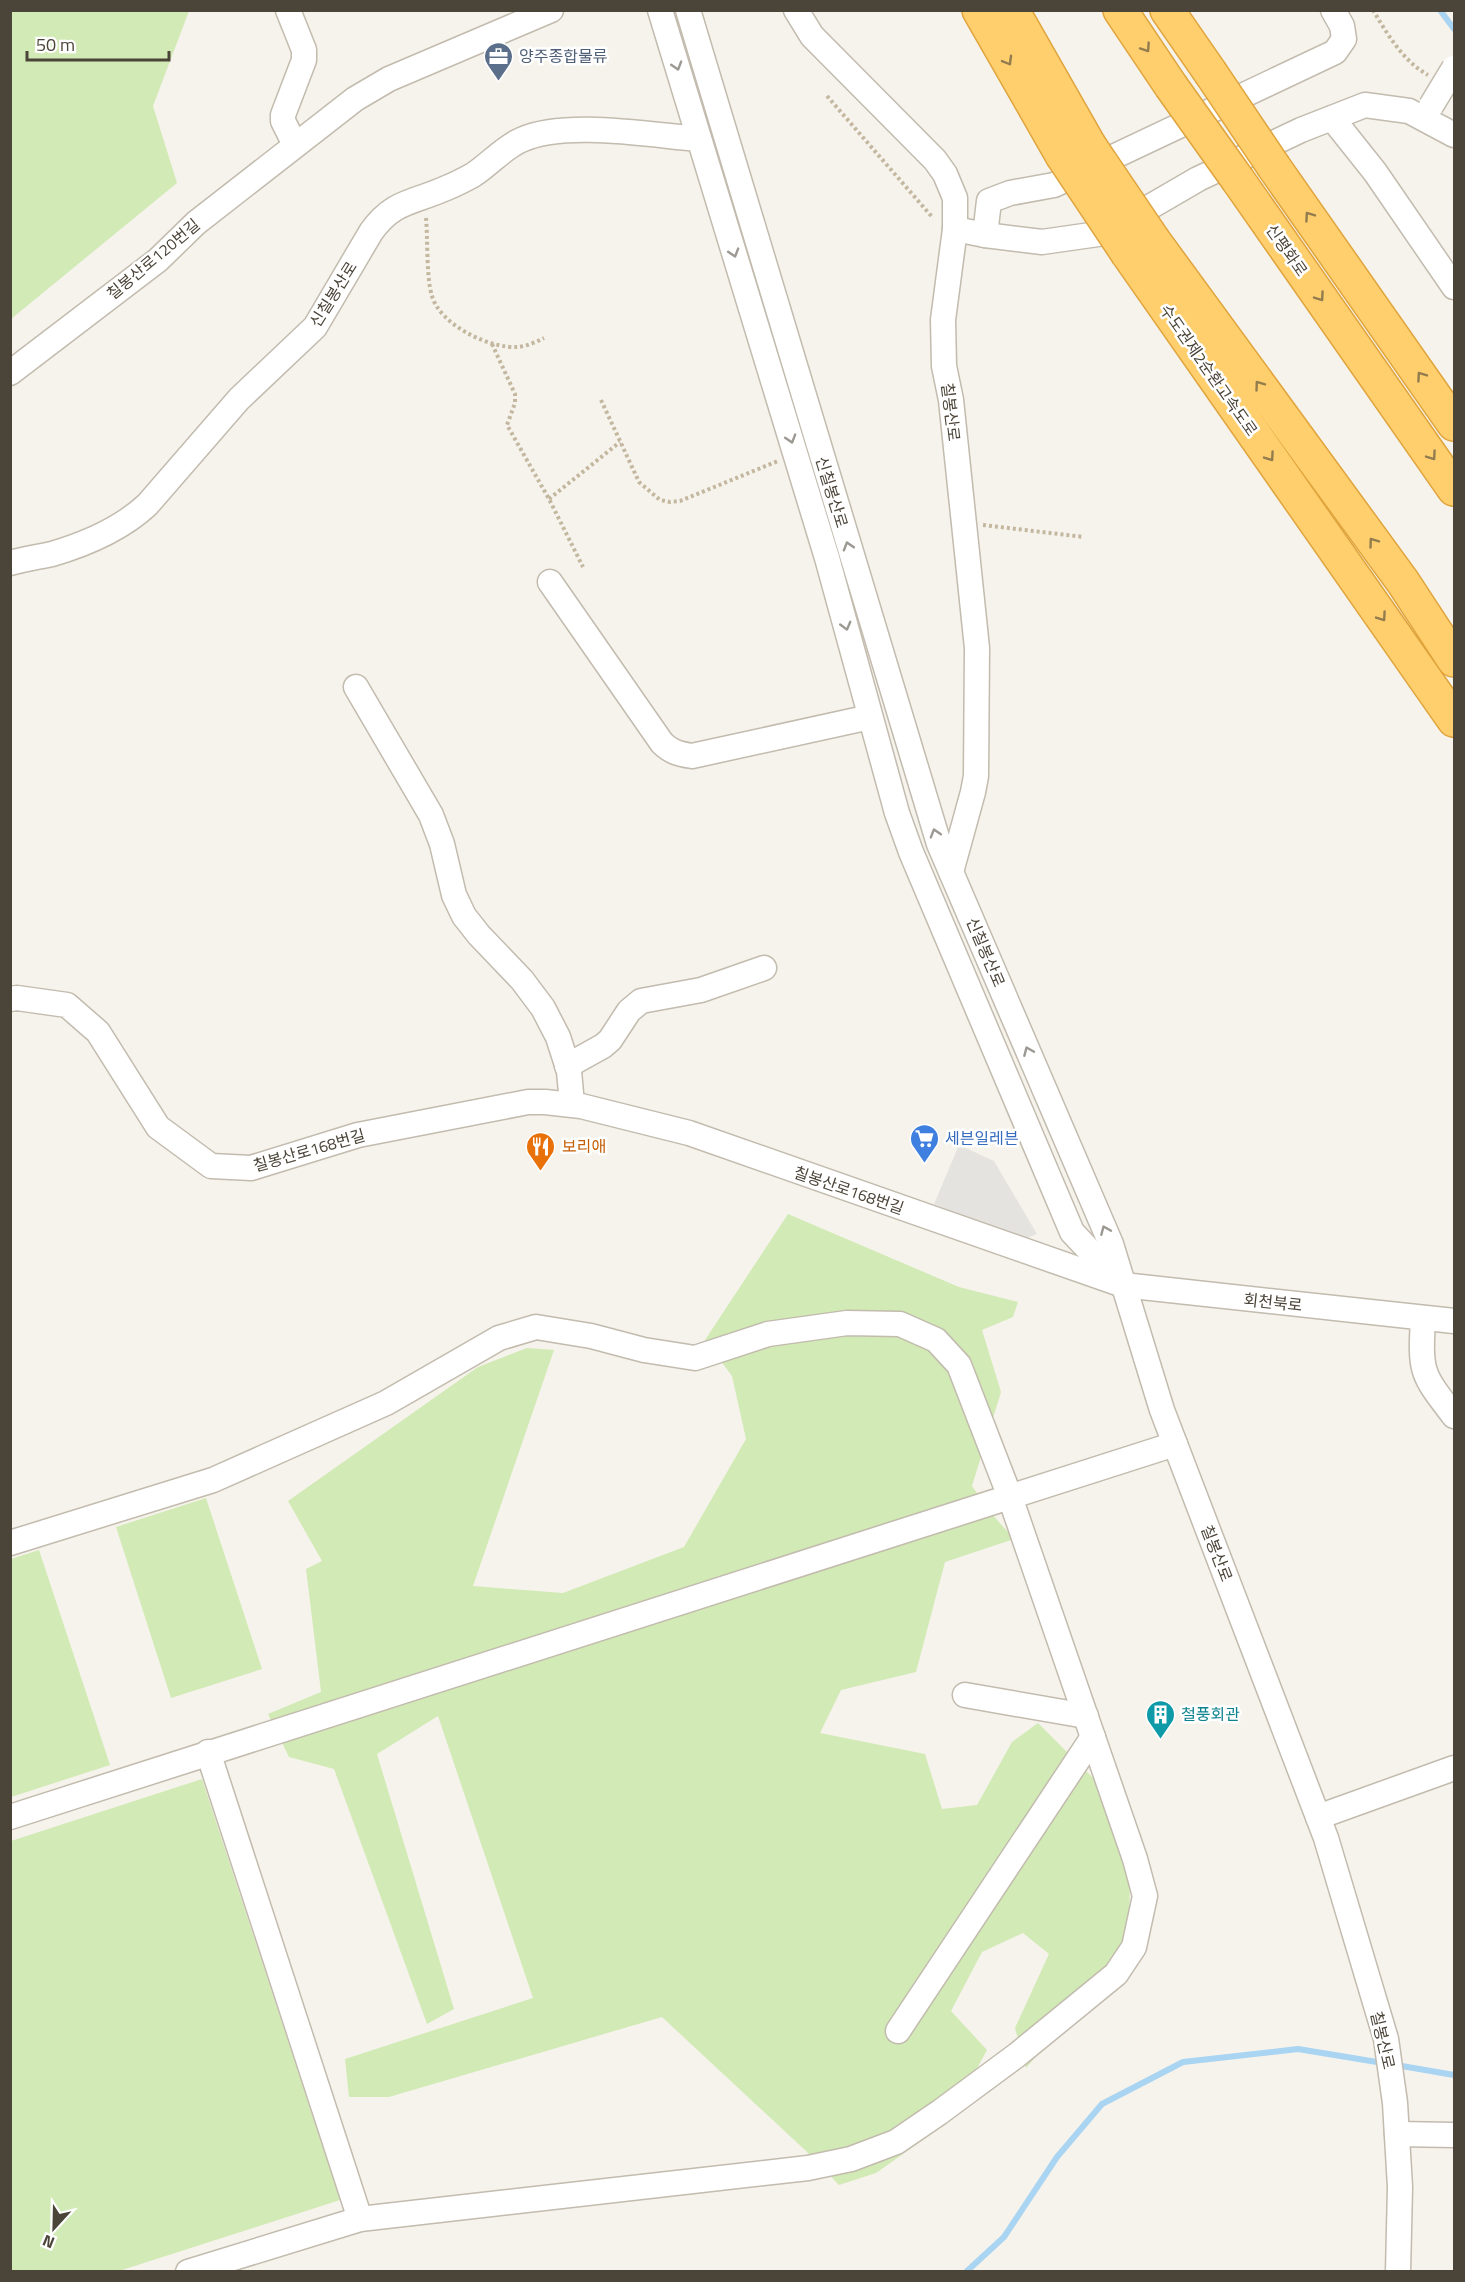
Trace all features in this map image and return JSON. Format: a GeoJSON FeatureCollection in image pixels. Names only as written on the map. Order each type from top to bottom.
{"type":"FeatureCollection","features":[{"type":"Feature","properties":{"kind":"highway","name":"수도권제2순환고속도로"},"geometry":{"type":"LineString","coordinates":[[979,10],[1141,247],[1455,720]]}},
{"type":"Feature","properties":{"kind":"highway","name":"수도권제2순환고속도로"},"geometry":{"type":"LineString","coordinates":[[1012,10],[1075,150]]}},
{"type":"Feature","properties":{"kind":"highway","name":"신평화로"},"geometry":{"type":"LineString","coordinates":[[1120,10],[1455,489]]}},
{"type":"Feature","properties":{"kind":"highway"},"geometry":{"type":"LineString","coordinates":[[1167,10],[1274,167],[1455,424]]}},
{"type":"Feature","properties":{"kind":"highway","name":"수도권제2순환고속도로"},"geometry":{"type":"LineString","coordinates":[[1141,247],[1402,582],[1455,660]]}},
{"type":"Feature","properties":{"kind":"street"},"geometry":{"type":"LineString","coordinates":[[288,10],[304,50],[304,60],[283,115],[283,121],[295,145]]}},
{"type":"Feature","properties":{"kind":"street","name":"칠봉산로120번길"},"geometry":{"type":"LineString","coordinates":[[10,373],[158,260],[196,222],[355,99],[389,79],[551,10]]}},
{"type":"Feature","properties":{"kind":"street","name":"신칠봉산로"},"geometry":{"type":"LineString","coordinates":[[660,10],[796,454],[897,813],[911,852],[1072,1232],[1123,1286]]}},
{"type":"Feature","properties":{"kind":"street","name":"신칠봉산로"},"geometry":{"type":"LineString","coordinates":[[688,10],[932,821],[951,872],[1111,1244],[1123,1286]]}},
{"type":"Feature","properties":{"kind":"street","name":"칠봉산로"},"geometry":{"type":"LineString","coordinates":[[796,10],[812,36],[935,160],[945,174],[955,198],[955,229],[943,320],[944,366],[951,400],[977,648],[974,792],[951,872]]}},
{"type":"Feature","properties":{"kind":"street"},"geometry":{"type":"LineString","coordinates":[[985,235],[989,201],[1010,193],[1054,185],[1335,52],[1344,39],[1342,26],[1333,10]]}},
{"type":"Feature","properties":{"kind":"street"},"geometry":{"type":"LineString","coordinates":[[1427,113],[1455,68]]}},
{"type":"Feature","properties":{"kind":"street"},"geometry":{"type":"LineString","coordinates":[[955,229],[1042,242],[1105,233],[1198,179],[1301,130],[1365,105],[1427,113],[1455,135]]}},
{"type":"Feature","properties":{"kind":"street"},"geometry":{"type":"LineString","coordinates":[[1332,118],[1375,172],[1455,287]]}},
{"type":"Feature","properties":{"kind":"street","name":"신칠봉산로"},"geometry":{"type":"LineString","coordinates":[[10,563],[51,554],[115,529],[132,519],[147,505],[239,399],[315,327],[381,218],[396,206],[445,189],[473,174],[499,153],[521,140],[545,132],[575,129],[699,138]]}},
{"type":"Feature","properties":{"kind":"street"},"geometry":{"type":"LineString","coordinates":[[550,582],[669,750],[692,756],[870,717]]}},
{"type":"Feature","properties":{"kind":"street"},"geometry":{"type":"LineString","coordinates":[[356,687],[431,815],[442,844],[454,895],[464,916],[522,980],[543,1008],[558,1037],[567,1066],[572,1104]]}},
{"type":"Feature","properties":{"kind":"street"},"geometry":{"type":"LineString","coordinates":[[567,1066],[610,1040],[629,1011],[641,1001],[701,990],[764,968]]}},
{"type":"Feature","properties":{"kind":"street","name":"칠봉산로168번길"},"geometry":{"type":"LineString","coordinates":[[10,999],[67,1005],[98,1032],[158,1127],[211,1166],[251,1168],[358,1135],[528,1102],[572,1104],[689,1133],[1123,1286]]}},
{"type":"Feature","properties":{"kind":"street","name":"칠봉산로"},"geometry":{"type":"LineString","coordinates":[[1123,1286],[1162,1410],[1318,1817],[1386,2039],[1395,2103],[1400,2187],[1398,2271]]}},
{"type":"Feature","properties":{"kind":"street","name":"회천북로"},"geometry":{"type":"LineString","coordinates":[[1123,1286],[1455,1321]]}},
{"type":"Feature","properties":{"kind":"street"},"geometry":{"type":"LineString","coordinates":[[1423,1317],[1422,1367],[1426,1378],[1455,1416]]}},
{"type":"Feature","properties":{"kind":"street"},"geometry":{"type":"LineString","coordinates":[[10,1543],[213,1480],[386,1403],[499,1338],[536,1327],[591,1336],[644,1350],[695,1358],[768,1334],[847,1323],[900,1324],[914,1328],[936,1340],[959,1365],[1010,1497],[1136,1859],[1145,1896],[1134,1947],[1116,1974],[1009,2061],[896,2142],[851,2159],[808,2168],[360,2218],[188,2271]]}},
{"type":"Feature","properties":{"kind":"street"},"geometry":{"type":"LineString","coordinates":[[10,1816],[1175,1444]]}},
{"type":"Feature","properties":{"kind":"street"},"geometry":{"type":"LineString","coordinates":[[965,1695],[1090,1726]]}},
{"type":"Feature","properties":{"kind":"street"},"geometry":{"type":"LineString","coordinates":[[898,2031],[1090,1726]]}},
{"type":"Feature","properties":{"kind":"street"},"geometry":{"type":"LineString","coordinates":[[208,1752],[360,2218]]}},
{"type":"Feature","properties":{"kind":"street"},"geometry":{"type":"LineString","coordinates":[[1318,1817],[1455,1768]]}},
{"type":"Feature","properties":{"kind":"street"},"geometry":{"type":"LineString","coordinates":[[1397,2134],[1455,2135]]}},
{"type":"Feature","properties":{"kind":"path"},"geometry":{"type":"LineString","coordinates":[[1373,10],[1388,36],[1419,70]]}},
{"type":"Feature","properties":{"kind":"path"},"geometry":{"type":"LineString","coordinates":[[827,96],[934,219],[939,224],[955,229]]}},
{"type":"Feature","properties":{"kind":"path"},"geometry":{"type":"LineString","coordinates":[[425,196],[431,294],[435,305],[450,323],[492,344],[517,347],[544,338]]}},
{"type":"Feature","properties":{"kind":"path"},"geometry":{"type":"LineString","coordinates":[[492,344],[515,394],[515,403],[507,424],[583,567]]}},
{"type":"Feature","properties":{"kind":"path"},"geometry":{"type":"LineString","coordinates":[[601,400],[639,482],[651,493],[670,502],[680,501],[796,454]]}},
{"type":"Feature","properties":{"kind":"path"},"geometry":{"type":"LineString","coordinates":[[549,500],[620,442]]}},
{"type":"Feature","properties":{"kind":"path"},"geometry":{"type":"LineString","coordinates":[[963,525],[989,525],[1084,537]]}},
{"type":"Feature","properties":{"kind":"green space"},"geometry":{"type":"Polygon","coordinates":[[[11,10],[189,11],[153,106],[177,183],[11,319],[11,10]]]}},
{"type":"Feature","properties":{"kind":"green space"},"geometry":{"type":"Polygon","coordinates":[[[788,1214],[959,1287],[1018,1302],[1013,1317],[982,1330],[1001,1392],[972,1486],[1014,1539],[945,1562],[916,1672],[841,1690],[820,1733],[925,1754],[942,1809],[977,1805],[1012,1742],[1038,1723],[1093,1778],[1130,1874],[1129,1936],[1107,1973],[1026,2068],[1015,2028],[1049,1954],[1023,1933],[982,1952],[951,2011],[987,2050],[947,2123],[876,2173],[839,2185],[806,2151],[662,2017],[389,2097],[349,2097],[345,2059],[533,1998],[438,1716],[377,1754],[454,2009],[427,2024],[334,1769],[289,1757],[268,1714],[321,1692],[306,1569],[322,1561],[288,1501],[478,1367],[527,1348],[554,1350],[473,1586],[563,1593],[684,1547],[746,1439],[732,1376],[705,1340],[788,1214]]]}},
{"type":"Feature","properties":{"kind":"green space"},"geometry":{"type":"Polygon","coordinates":[[[206,1498],[262,1669],[171,1698],[116,1527],[206,1498]]]}},
{"type":"Feature","properties":{"kind":"green space"},"geometry":{"type":"Polygon","coordinates":[[[39,1550],[110,1765],[11,1797],[11,1559],[39,1550]]]}},
{"type":"Feature","properties":{"kind":"green space"},"geometry":{"type":"Polygon","coordinates":[[[202,1779],[340,2200],[119,2271],[11,2271],[11,1841],[202,1779]]]}},
{"type":"Feature","properties":{"kind":"shaded area"},"geometry":{"type":"Polygon","coordinates":[[[959,1145],[994,1161],[1037,1234],[1022,1240],[934,1204],[959,1145]]]}},
{"type":"Feature","properties":{"kind":"waterway"},"geometry":{"type":"LineString","coordinates":[[1440,10],[1454,29]]}},
{"type":"Feature","properties":{"kind":"waterway"},"geometry":{"type":"LineString","coordinates":[[966,2272],[1004,2237],[1057,2157],[1102,2104],[1183,2062],[1298,2049],[1383,2063]]}},
{"type":"Feature","properties":{"kind":"waterway"},"geometry":{"type":"LineString","coordinates":[[1396,2065],[1454,2075]]}},
{"type":"Feature","properties":{"kind":"place","name":"양주종합물류"},"geometry":{"type":"Point","coordinates":[498,82]}},
{"type":"Feature","properties":{"kind":"place","name":"세븐일레븐"},"geometry":{"type":"Point","coordinates":[924,1164]}},
{"type":"Feature","properties":{"kind":"place","name":"보리애"},"geometry":{"type":"Point","coordinates":[541,1172]}},
{"type":"Feature","properties":{"kind":"place","name":"철풍회관"},"geometry":{"type":"Point","coordinates":[1160,1740]}}]}
